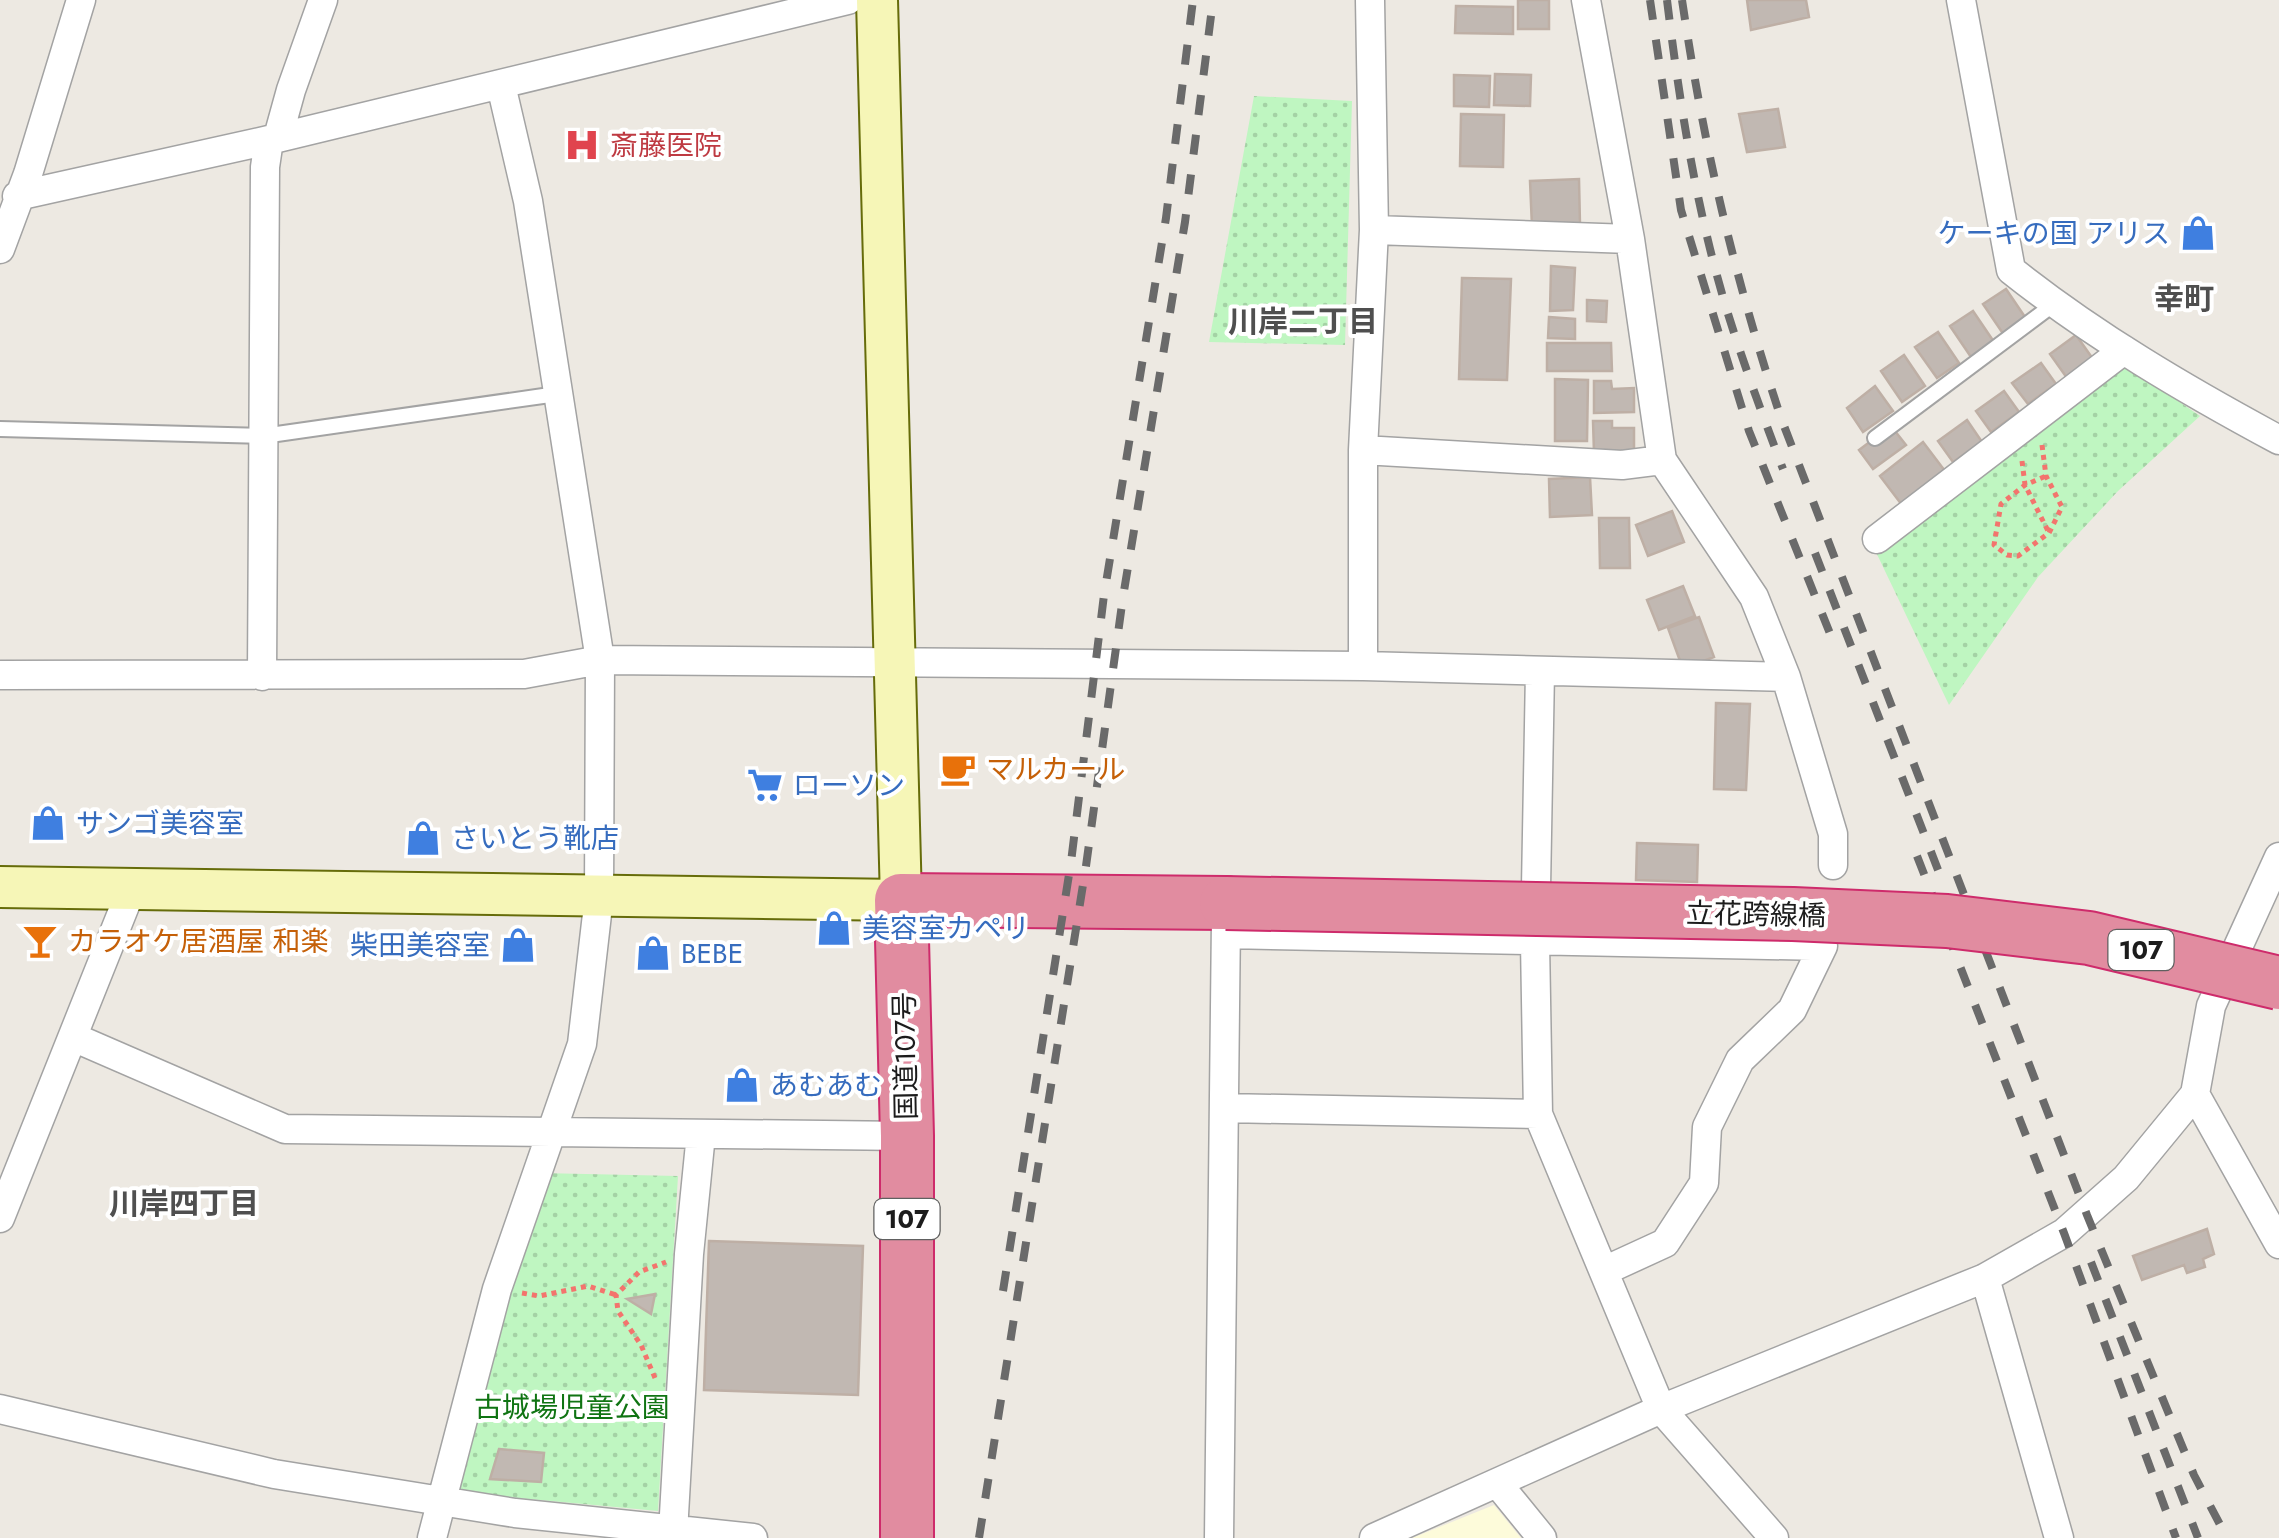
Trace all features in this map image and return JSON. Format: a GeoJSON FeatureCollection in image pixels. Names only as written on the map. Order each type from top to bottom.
{"type":"FeatureCollection","features":[{"type":"Feature","properties":{"kind":"highway","name":"107"},"geometry":{"type":"LineString","coordinates":[[901,900],[1226,918]]}},
{"type":"Feature","properties":{"kind":"highway","name":"国道107号"},"geometry":{"type":"LineString","coordinates":[[901,900],[906,1136],[906,1538]]}},
{"type":"Feature","properties":{"kind":"highway","name":"立花跨線橋"},"geometry":{"type":"LineString","coordinates":[[1226,918],[1793,914],[1947,921],[2089,938],[2279,982]]}},
{"type":"Feature","properties":{"kind":"street"},"geometry":{"type":"LineString","coordinates":[[0,249],[15,180],[82,0]]}},
{"type":"Feature","properties":{"kind":"street"},"geometry":{"type":"LineString","coordinates":[[262,676],[265,167],[323,0]]}},
{"type":"Feature","properties":{"kind":"street"},"geometry":{"type":"LineString","coordinates":[[15,180],[274,139],[848,0]]}},
{"type":"Feature","properties":{"kind":"street"},"geometry":{"type":"LineString","coordinates":[[0,886],[901,900],[877,0]]}},
{"type":"Feature","properties":{"kind":"street"},"geometry":{"type":"LineString","coordinates":[[1363,666],[1363,450],[1374,230],[1370,0]]}},
{"type":"Feature","properties":{"kind":"street"},"geometry":{"type":"LineString","coordinates":[[1586,0],[1630,239],[1662,460],[1754,597],[1786,678],[1833,834],[1832,866]]}},
{"type":"Feature","properties":{"kind":"street"},"geometry":{"type":"LineString","coordinates":[[1962,0],[2010,270],[2124,350],[2279,440]]}},
{"type":"Feature","properties":{"kind":"street"},"geometry":{"type":"LineString","coordinates":[[432,1538],[496,1289],[582,1044],[599,898],[600,660],[528,202],[501,85]]}},
{"type":"Feature","properties":{"kind":"street"},"geometry":{"type":"LineString","coordinates":[[1374,230],[1630,239]]}},
{"type":"Feature","properties":{"kind":"street"},"geometry":{"type":"LineString","coordinates":[[1877,539],[2124,350]]}},
{"type":"Feature","properties":{"kind":"street"},"geometry":{"type":"LineString","coordinates":[[1363,450],[1622,465],[1662,460]]}},
{"type":"Feature","properties":{"kind":"street"},"geometry":{"type":"LineString","coordinates":[[0,674],[524,674],[600,660],[1363,666],[1786,678]]}},
{"type":"Feature","properties":{"kind":"street"},"geometry":{"type":"LineString","coordinates":[[1540,672],[1538,1114],[1661,1409],[1774,1538]]}},
{"type":"Feature","properties":{"kind":"street"},"geometry":{"type":"LineString","coordinates":[[1374,1538],[1661,1409],[1985,1278],[2064,1234],[2157,1144],[2195,1094],[2211,1006],[2279,857]]}},
{"type":"Feature","properties":{"kind":"street"},"geometry":{"type":"LineString","coordinates":[[0,1218],[132,888]]}},
{"type":"Feature","properties":{"kind":"street"},"geometry":{"type":"LineString","coordinates":[[1219,1538],[1226,918],[1536,942],[1823,946],[1792,1010],[1740,1060],[1707,1127],[1704,1183],[1665,1242],[1604,1271]]}},
{"type":"Feature","properties":{"kind":"street"},"geometry":{"type":"LineString","coordinates":[[73,1036],[285,1129],[906,1136]]}},
{"type":"Feature","properties":{"kind":"street"},"geometry":{"type":"LineString","coordinates":[[2195,1094],[2279,1244]]}},
{"type":"Feature","properties":{"kind":"street"},"geometry":{"type":"LineString","coordinates":[[1225,1108],[1538,1114]]}},
{"type":"Feature","properties":{"kind":"street"},"geometry":{"type":"LineString","coordinates":[[674,1532],[689,1254],[701,1134]]}},
{"type":"Feature","properties":{"kind":"street"},"geometry":{"type":"LineString","coordinates":[[1985,1278],[2059,1538]]}},
{"type":"Feature","properties":{"kind":"street"},"geometry":{"type":"LineString","coordinates":[[0,1409],[274,1474],[441,1501],[674,1532],[753,1538]]}},
{"type":"Feature","properties":{"kind":"street"},"geometry":{"type":"LineString","coordinates":[[1498,1484],[1542,1538]]}},
{"type":"Feature","properties":{"kind":"lane"},"geometry":{"type":"LineString","coordinates":[[1875,438],[2054,304]]}},
{"type":"Feature","properties":{"kind":"lane"},"geometry":{"type":"LineString","coordinates":[[0,429],[263,436],[557,394]]}},
{"type":"Feature","properties":{"kind":"path"},"geometry":{"type":"LineString","coordinates":[[2046,476],[2000,504],[1994,544],[2007,555],[2018,556],[2049,532],[2062,507],[2046,476],[2042,444],[2049,407]]}},
{"type":"Feature","properties":{"kind":"path"},"geometry":{"type":"LineString","coordinates":[[2026,486],[2049,532]]}},
{"type":"Feature","properties":{"kind":"path"},"geometry":{"type":"LineString","coordinates":[[616,1295],[639,1272],[689,1254]]}},
{"type":"Feature","properties":{"kind":"path"},"geometry":{"type":"LineString","coordinates":[[496,1289],[539,1296],[588,1286],[616,1295]]}},
{"type":"Feature","properties":{"kind":"path"},"geometry":{"type":"LineString","coordinates":[[616,1295],[618,1311],[641,1346],[656,1380]]}},
{"type":"Feature","properties":{"kind":"shaded area"},"geometry":{"type":"Polygon","coordinates":[[[1494,1505],[1521,1538],[1412,1538],[1494,1505]]]}},
{"type":"Feature","properties":{"kind":"green space"},"geometry":{"type":"Polygon","coordinates":[[[1254,96],[1352,101],[1345,345],[1209,342],[1254,96]]]}},
{"type":"Feature","properties":{"kind":"green space"},"geometry":{"type":"Polygon","coordinates":[[[2123,363],[2200,416],[2118,491],[2038,577],[1949,705],[1874,548],[2123,363]]]}},
{"type":"Feature","properties":{"kind":"green space","name":"古城場児童公園"},"geometry":{"type":"Polygon","coordinates":[[[540,1173],[678,1176],[658,1511],[453,1492],[540,1173]]]}},
{"type":"Feature","properties":{"kind":"building"},"geometry":{"type":"Polygon","coordinates":[[[1518,0],[1549,0],[1549,29],[1518,29],[1518,0]]]}},
{"type":"Feature","properties":{"kind":"building"},"geometry":{"type":"Polygon","coordinates":[[[1747,0],[1806,0],[1809,17],[1751,30],[1747,0]]]}},
{"type":"Feature","properties":{"kind":"building"},"geometry":{"type":"Polygon","coordinates":[[[1456,6],[1513,7],[1513,34],[1455,33],[1456,6]]]}},
{"type":"Feature","properties":{"kind":"building"},"geometry":{"type":"Polygon","coordinates":[[[1495,74],[1531,75],[1530,106],[1494,105],[1495,74]]]}},
{"type":"Feature","properties":{"kind":"building"},"geometry":{"type":"Polygon","coordinates":[[[1454,75],[1490,76],[1489,107],[1454,106],[1454,75]]]}},
{"type":"Feature","properties":{"kind":"building"},"geometry":{"type":"Polygon","coordinates":[[[1778,109],[1785,147],[1747,152],[1739,114],[1778,109]]]}},
{"type":"Feature","properties":{"kind":"building"},"geometry":{"type":"Polygon","coordinates":[[[1461,114],[1504,115],[1503,167],[1460,166],[1461,114]]]}},
{"type":"Feature","properties":{"kind":"building"},"geometry":{"type":"Polygon","coordinates":[[[1579,179],[1580,224],[1532,227],[1530,181],[1579,179]]]}},
{"type":"Feature","properties":{"kind":"building"},"geometry":{"type":"Polygon","coordinates":[[[1551,266],[1575,268],[1573,310],[1550,311],[1551,266]]]}},
{"type":"Feature","properties":{"kind":"building"},"geometry":{"type":"Polygon","coordinates":[[[1462,278],[1511,279],[1507,380],[1459,379],[1462,278]]]}},
{"type":"Feature","properties":{"kind":"building"},"geometry":{"type":"Polygon","coordinates":[[[2006,289],[2027,320],[2004,335],[1983,304],[2006,289]]]}},
{"type":"Feature","properties":{"kind":"building"},"geometry":{"type":"Polygon","coordinates":[[[1587,300],[1607,301],[1606,322],[1587,321],[1587,300]]]}},
{"type":"Feature","properties":{"kind":"building"},"geometry":{"type":"Polygon","coordinates":[[[1973,311],[1994,342],[1971,357],[1950,326],[1973,311]]]}},
{"type":"Feature","properties":{"kind":"building"},"geometry":{"type":"Polygon","coordinates":[[[1549,317],[1575,319],[1575,339],[1548,338],[1549,317]]]}},
{"type":"Feature","properties":{"kind":"building"},"geometry":{"type":"Polygon","coordinates":[[[1938,332],[1959,363],[1937,378],[1915,347],[1938,332]]]}},
{"type":"Feature","properties":{"kind":"building"},"geometry":{"type":"Polygon","coordinates":[[[2076,335],[2093,359],[2067,378],[2050,354],[2076,335]]]}},
{"type":"Feature","properties":{"kind":"building"},"geometry":{"type":"Polygon","coordinates":[[[1547,343],[1611,343],[1612,371],[1547,371],[1547,343]]]}},
{"type":"Feature","properties":{"kind":"building"},"geometry":{"type":"Polygon","coordinates":[[[1904,355],[1925,386],[1902,402],[1881,371],[1904,355]]]}},
{"type":"Feature","properties":{"kind":"building"},"geometry":{"type":"Polygon","coordinates":[[[2041,363],[2056,384],[2028,404],[2012,383],[2041,363]]]}},
{"type":"Feature","properties":{"kind":"building"},"geometry":{"type":"Polygon","coordinates":[[[1555,379],[1588,380],[1587,441],[1555,441],[1555,379]]]}},
{"type":"Feature","properties":{"kind":"building"},"geometry":{"type":"Polygon","coordinates":[[[1594,381],[1611,381],[1612,389],[1634,388],[1634,412],[1594,413],[1594,381]]]}},
{"type":"Feature","properties":{"kind":"building"},"geometry":{"type":"Polygon","coordinates":[[[1875,386],[1893,411],[1863,432],[1847,408],[1875,386]]]}},
{"type":"Feature","properties":{"kind":"building"},"geometry":{"type":"Polygon","coordinates":[[[2004,391],[2019,412],[1991,432],[1976,411],[2004,391]]]}},
{"type":"Feature","properties":{"kind":"building"},"geometry":{"type":"Polygon","coordinates":[[[1967,420],[1982,442],[1953,462],[1938,441],[1967,420]]]}},
{"type":"Feature","properties":{"kind":"building"},"geometry":{"type":"Polygon","coordinates":[[[1593,421],[1612,421],[1612,428],[1634,428],[1634,452],[1594,453],[1593,421]]]}},
{"type":"Feature","properties":{"kind":"building"},"geometry":{"type":"Polygon","coordinates":[[[1891,426],[1906,445],[1873,469],[1859,450],[1891,426]]]}},
{"type":"Feature","properties":{"kind":"building"},"geometry":{"type":"Polygon","coordinates":[[[1923,442],[1945,471],[1902,505],[1880,476],[1923,442]]]}},
{"type":"Feature","properties":{"kind":"building"},"geometry":{"type":"Polygon","coordinates":[[[1590,477],[1592,515],[1550,517],[1549,479],[1590,477]]]}},
{"type":"Feature","properties":{"kind":"building"},"geometry":{"type":"Polygon","coordinates":[[[1672,511],[1684,542],[1648,556],[1636,525],[1672,511]]]}},
{"type":"Feature","properties":{"kind":"building"},"geometry":{"type":"Polygon","coordinates":[[[1599,518],[1629,518],[1630,568],[1600,568],[1599,518]]]}},
{"type":"Feature","properties":{"kind":"building"},"geometry":{"type":"Polygon","coordinates":[[[1683,586],[1695,616],[1659,630],[1647,600],[1683,586]]]}},
{"type":"Feature","properties":{"kind":"building"},"geometry":{"type":"Polygon","coordinates":[[[1699,617],[1714,657],[1683,669],[1668,628],[1699,617]]]}},
{"type":"Feature","properties":{"kind":"building"},"geometry":{"type":"Polygon","coordinates":[[[1716,703],[1750,704],[1746,790],[1714,789],[1716,703]]]}},
{"type":"Feature","properties":{"kind":"building"},"geometry":{"type":"Polygon","coordinates":[[[1637,843],[1698,845],[1697,882],[1636,880],[1637,843]]]}},
{"type":"Feature","properties":{"kind":"building"},"geometry":{"type":"Polygon","coordinates":[[[2207,1229],[2214,1254],[2203,1259],[2205,1267],[2187,1273],[2184,1265],[2142,1280],[2133,1256],[2207,1229]]]}},
{"type":"Feature","properties":{"kind":"building"},"geometry":{"type":"Polygon","coordinates":[[[709,1241],[863,1246],[858,1395],[704,1390],[709,1241]]]}},
{"type":"Feature","properties":{"kind":"building"},"geometry":{"type":"Polygon","coordinates":[[[655,1294],[651,1314],[627,1299],[655,1294]]]}},
{"type":"Feature","properties":{"kind":"building"},"geometry":{"type":"Polygon","coordinates":[[[499,1449],[544,1453],[541,1482],[490,1479],[499,1449]]]}},
{"type":"Feature","properties":{"kind":"railway"},"geometry":{"type":"LineString","coordinates":[[1003,1291],[1071,862],[1104,595],[1166,218],[1193,0]]}},
{"type":"Feature","properties":{"kind":"railway"},"geometry":{"type":"LineString","coordinates":[[979,1538],[1086,866],[1123,597],[1185,222],[1213,0]]}},
{"type":"Feature","properties":{"kind":"railway"},"geometry":{"type":"LineString","coordinates":[[1650,0],[1681,210],[1749,431],[1833,641]]}},
{"type":"Feature","properties":{"kind":"railway"},"geometry":{"type":"LineString","coordinates":[[1667,0],[1684,120],[1708,239],[1735,336],[1783,469]]}},
{"type":"Feature","properties":{"kind":"railway"},"geometry":{"type":"LineString","coordinates":[[1682,0],[1722,211],[1781,418],[2087,1215],[2194,1475],[2227,1538]]}},
{"type":"Feature","properties":{"kind":"railway"},"geometry":{"type":"LineString","coordinates":[[1815,553],[1940,875]]}},
{"type":"Feature","properties":{"kind":"railway"},"geometry":{"type":"LineString","coordinates":[[1917,856],[2064,1233],[2176,1538]]}},
{"type":"Feature","properties":{"kind":"railway"},"geometry":{"type":"LineString","coordinates":[[2091,1262],[2198,1538]]}},
{"type":"Feature","properties":{"kind":"place","name":"斎藤医院"},"geometry":{"type":"Point","coordinates":[582,145]}},
{"type":"Feature","properties":{"kind":"place","name":"ケーキの国 アリス"},"geometry":{"type":"Point","coordinates":[2198,233]}},
{"type":"Feature","properties":{"kind":"place","name":"マルカール"},"geometry":{"type":"Point","coordinates":[958,769]}},
{"type":"Feature","properties":{"kind":"place","name":"ローソン"},"geometry":{"type":"Point","coordinates":[765,785]}},
{"type":"Feature","properties":{"kind":"place","name":"サンゴ美容室"},"geometry":{"type":"Point","coordinates":[48,823]}},
{"type":"Feature","properties":{"kind":"place","name":"さいとう靴店"},"geometry":{"type":"Point","coordinates":[423,838]}},
{"type":"Feature","properties":{"kind":"place","name":"美容室カペリ"},"geometry":{"type":"Point","coordinates":[834,928]}},
{"type":"Feature","properties":{"kind":"place","name":"カラオケ居酒屋 和楽"},"geometry":{"type":"Point","coordinates":[40,941]}},
{"type":"Feature","properties":{"kind":"place","name":"柴田美容室"},"geometry":{"type":"Point","coordinates":[518,945]}},
{"type":"Feature","properties":{"kind":"place","name":"BEBE"},"geometry":{"type":"Point","coordinates":[653,953]}},
{"type":"Feature","properties":{"kind":"place","name":"あむあむ"},"geometry":{"type":"Point","coordinates":[742,1085]}},
{"type":"Feature","properties":{"kind":"district","name":"幸町"},"geometry":{"type":"Point","coordinates":[2184,299]}},
{"type":"Feature","properties":{"kind":"district","name":"川岸二丁目"},"geometry":{"type":"Point","coordinates":[1303,322]}},
{"type":"Feature","properties":{"kind":"district","name":"川岸四丁目"},"geometry":{"type":"Point","coordinates":[184,1204]}}]}
